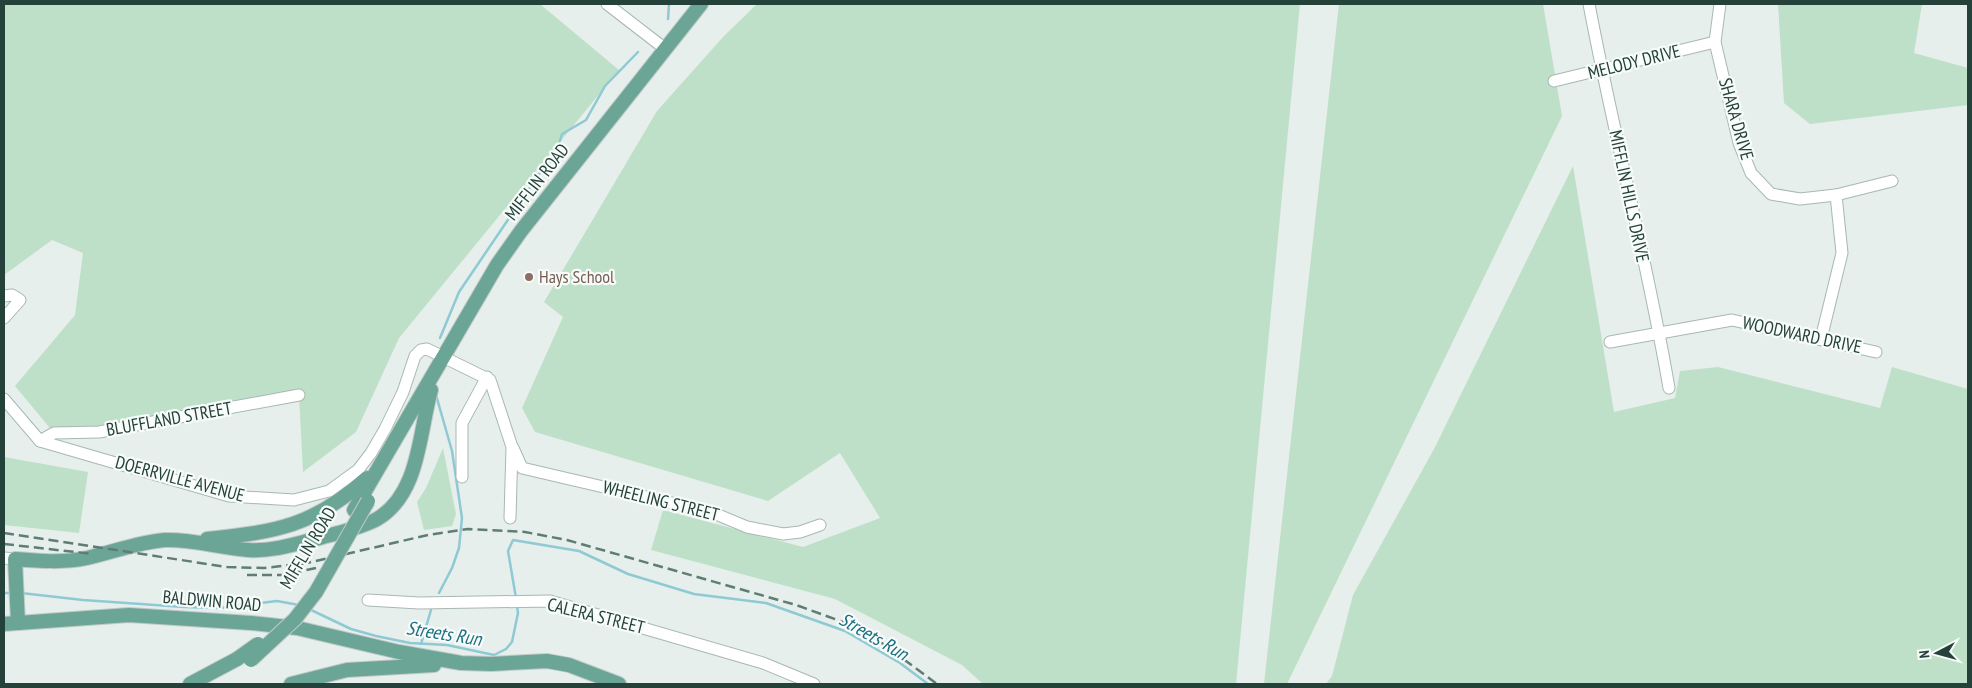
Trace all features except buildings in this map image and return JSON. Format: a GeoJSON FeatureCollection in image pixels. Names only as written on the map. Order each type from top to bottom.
{"type":"FeatureCollection","features":[{"type":"Feature","properties":{"kind":"main road","name":"MIFFLIN ROAD"},"geometry":{"type":"LineString","coordinates":[[190,684],[237,659],[273,631],[285,619],[314,579],[382,460],[442,362],[480,292],[521,231],[664,48],[701,4]]}},
{"type":"Feature","properties":{"kind":"main road"},"geometry":{"type":"LineString","coordinates":[[188,541],[250,550],[270,549],[335,534],[378,518],[391,508],[402,495],[410,478],[426,406],[442,362]]}},
{"type":"Feature","properties":{"kind":"main road","name":"MIFFLIN ROAD"},"geometry":{"type":"LineString","coordinates":[[209,684],[251,660],[296,620],[316,592],[368,501],[421,396]]}},
{"type":"Feature","properties":{"kind":"main road"},"geometry":{"type":"LineString","coordinates":[[18,623],[17,587],[10,559],[67,560],[86,558],[150,542],[188,541],[248,535],[300,523],[348,494],[367,478],[382,460]]}},
{"type":"Feature","properties":{"kind":"main road","name":"BALDWIN ROAD"},"geometry":{"type":"LineString","coordinates":[[4,624],[129,614],[297,628],[399,652],[461,663],[547,662],[569,665],[619,684]]}},
{"type":"Feature","properties":{"kind":"main road"},"geometry":{"type":"LineString","coordinates":[[291,684],[347,670],[375,667],[491,664]]}},
{"type":"Feature","properties":{"kind":"street"},"geometry":{"type":"LineString","coordinates":[[607,4],[664,48]]}},
{"type":"Feature","properties":{"kind":"street","name":"MIFFLIN HILLS DRIVE"},"geometry":{"type":"LineString","coordinates":[[1589,4],[1601,70],[1659,332],[1668,388]]}},
{"type":"Feature","properties":{"kind":"street","name":"SHARA DRIVE"},"geometry":{"type":"LineString","coordinates":[[1720,4],[1715,42],[1739,144],[1751,173],[1771,194],[1800,199],[1836,195],[1892,181]]}},
{"type":"Feature","properties":{"kind":"street","name":"MELODY DRIVE"},"geometry":{"type":"LineString","coordinates":[[1554,81],[1715,42]]}},
{"type":"Feature","properties":{"kind":"street"},"geometry":{"type":"LineString","coordinates":[[1821,339],[1842,253],[1836,195]]}},
{"type":"Feature","properties":{"kind":"street"},"geometry":{"type":"LineString","coordinates":[[4,296],[12,295],[20,300],[4,318]]}},
{"type":"Feature","properties":{"kind":"street","name":"WOODWARD DRIVE"},"geometry":{"type":"LineString","coordinates":[[1610,342],[1732,320],[1876,352]]}},
{"type":"Feature","properties":{"kind":"street","name":"DOERRVILLE AVENUE"},"geometry":{"type":"LineString","coordinates":[[40,441],[229,496],[294,500],[329,490],[358,470],[385,430],[403,392],[415,356],[421,350],[427,349],[442,362]]}},
{"type":"Feature","properties":{"kind":"street"},"geometry":{"type":"LineString","coordinates":[[442,362],[487,377],[490,380],[512,447],[510,518]]}},
{"type":"Feature","properties":{"kind":"street"},"geometry":{"type":"LineString","coordinates":[[462,477],[462,423],[487,377]]}},
{"type":"Feature","properties":{"kind":"street","name":"BLUFFLAND STREET"},"geometry":{"type":"LineString","coordinates":[[40,441],[54,433],[99,432],[299,395]]}},
{"type":"Feature","properties":{"kind":"street"},"geometry":{"type":"LineString","coordinates":[[4,398],[40,441]]}},
{"type":"Feature","properties":{"kind":"street","name":"WHEELING STREET"},"geometry":{"type":"LineString","coordinates":[[512,447],[522,468],[711,512],[747,527],[783,534],[800,532],[820,525]]}},
{"type":"Feature","properties":{"kind":"street","name":"CALERA STREET"},"geometry":{"type":"LineString","coordinates":[[368,600],[419,603],[550,601],[763,663],[814,684]]}},
{"type":"Feature","properties":{"kind":"green space"},"geometry":{"type":"Polygon","coordinates":[[[4,4],[540,4],[619,70],[399,338],[356,432],[303,472],[299,396],[99,432],[54,433],[15,386],[75,315],[83,253],[52,240],[4,275],[4,4]]]}},
{"type":"Feature","properties":{"kind":"green space"},"geometry":{"type":"Polygon","coordinates":[[[757,4],[1300,4],[1236,684],[983,684],[962,665],[835,599],[651,550],[663,510],[803,547],[880,518],[840,453],[768,501],[535,432],[522,408],[563,317],[544,302],[657,111],[723,37],[757,4]]]}},
{"type":"Feature","properties":{"kind":"green space"},"geometry":{"type":"Polygon","coordinates":[[[1339,4],[1543,4],[1562,116],[1287,684],[1264,684],[1339,4]]]}},
{"type":"Feature","properties":{"kind":"green space"},"geometry":{"type":"Polygon","coordinates":[[[1778,4],[1922,4],[1914,53],[1968,68],[1968,105],[1810,124],[1784,103],[1778,4]]]}},
{"type":"Feature","properties":{"kind":"green space"},"geometry":{"type":"Polygon","coordinates":[[[1573,166],[1614,412],[1675,398],[1680,371],[1718,367],[1880,408],[1892,367],[1968,389],[1968,684],[1326,684],[1332,676],[1353,595],[1434,449],[1573,166]]]}},
{"type":"Feature","properties":{"kind":"green space"},"geometry":{"type":"Polygon","coordinates":[[[443,448],[456,514],[452,526],[424,530],[417,502],[426,488],[443,448]]]}},
{"type":"Feature","properties":{"kind":"green space"},"geometry":{"type":"Polygon","coordinates":[[[4,457],[88,472],[79,533],[4,525],[4,457]]]}},
{"type":"Feature","properties":{"kind":"waterway"},"geometry":{"type":"LineString","coordinates":[[668,19],[669,4]]}},
{"type":"Feature","properties":{"kind":"waterway"},"geometry":{"type":"LineString","coordinates":[[440,338],[459,292],[539,174],[555,157],[562,134],[586,120],[605,86],[638,52]]}},
{"type":"Feature","properties":{"kind":"waterway"},"geometry":{"type":"LineString","coordinates":[[436,395],[452,451],[462,518],[459,548],[452,568],[439,593]]}},
{"type":"Feature","properties":{"kind":"waterway","name":"Streets Run"},"geometry":{"type":"LineString","coordinates":[[516,598],[508,551],[513,540],[579,551],[628,574],[694,594],[766,603],[845,631],[900,663],[928,684]]}},
{"type":"Feature","properties":{"kind":"waterway","name":"Streets Run"},"geometry":{"type":"LineString","coordinates":[[4,593],[13,593]]}},
{"type":"Feature","properties":{"kind":"waterway","name":"Streets Run"},"geometry":{"type":"LineString","coordinates":[[21,593],[83,600],[184,607],[220,608],[277,601],[299,605]]}},
{"type":"Feature","properties":{"kind":"waterway","name":"Streets Run"},"geometry":{"type":"LineString","coordinates":[[309,609],[351,629],[376,636],[410,643],[447,645],[494,655],[506,649],[512,642],[518,613],[517,606]]}},
{"type":"Feature","properties":{"kind":"waterway"},"geometry":{"type":"LineString","coordinates":[[421,644],[431,610]]}},
{"type":"Feature","properties":{"kind":"railway"},"geometry":{"type":"LineString","coordinates":[[4,533],[227,567],[264,568],[307,563],[428,535],[468,529],[525,532],[567,540],[796,605],[843,622],[879,641],[937,684]]}},
{"type":"Feature","properties":{"kind":"railway"},"geometry":{"type":"LineString","coordinates":[[4,544],[93,554]]}},
{"type":"Feature","properties":{"kind":"railway"},"geometry":{"type":"LineString","coordinates":[[247,575],[284,575],[316,568]]}},
{"type":"Feature","properties":{"kind":"place","name":"Hays School"},"geometry":{"type":"Point","coordinates":[529,277]}}]}
